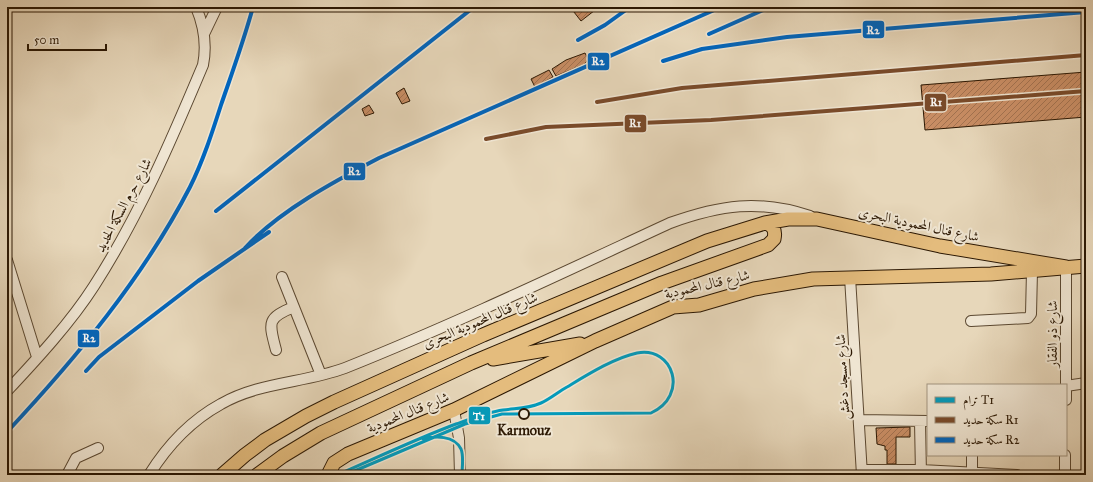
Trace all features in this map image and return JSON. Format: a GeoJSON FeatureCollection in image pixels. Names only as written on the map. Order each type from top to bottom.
{"type":"FeatureCollection","features":[{"type":"Feature","properties":{"kind":"main road","name":"شارع قنال المحمودية البحرى"},"geometry":{"type":"LineString","coordinates":[[222,475],[265,440],[334,402],[512,323],[707,242],[764,223],[788,219],[817,219],[940,246],[1066,267]]}},
{"type":"Feature","properties":{"kind":"main road"},"geometry":{"type":"LineString","coordinates":[[257,475],[282,456],[310,439],[471,363],[662,283],[768,245],[774,239],[775,230],[769,224],[764,223]]}},
{"type":"Feature","properties":{"kind":"main road","name":"شارع قنال المحمودية"},"geometry":{"type":"LineString","coordinates":[[328,475],[334,463],[348,454],[454,410],[595,341],[673,307],[699,305],[774,285],[813,279],[950,276],[1032,272],[1066,267],[1086,266]]}},
{"type":"Feature","properties":{"kind":"main road"},"geometry":{"type":"LineString","coordinates":[[471,363],[595,341]]}},
{"type":"Feature","properties":{"kind":"street","name":"شارع حرم السكة الحديد"},"geometry":{"type":"LineString","coordinates":[[7,391],[68,321],[94,287],[122,240],[153,182],[203,65],[206,50],[204,34],[196,7]]}},
{"type":"Feature","properties":{"kind":"street"},"geometry":{"type":"LineString","coordinates":[[204,34],[217,7]]}},
{"type":"Feature","properties":{"kind":"street"},"geometry":{"type":"LineString","coordinates":[[149,475],[170,445],[195,421],[222,403],[252,391],[321,375],[343,368],[446,326],[663,227],[703,212],[734,206],[762,206],[785,209],[817,219]]}},
{"type":"Feature","properties":{"kind":"street"},"geometry":{"type":"LineString","coordinates":[[7,260],[37,356]]}},
{"type":"Feature","properties":{"kind":"street","name":"شارع ذو الفقار"},"geometry":{"type":"LineString","coordinates":[[1066,267],[1066,384]]}},
{"type":"Feature","properties":{"kind":"street"},"geometry":{"type":"LineString","coordinates":[[971,321],[1028,318],[1032,314],[1032,272]]}},
{"type":"Feature","properties":{"kind":"street"},"geometry":{"type":"LineString","coordinates":[[282,277],[321,375]]}},
{"type":"Feature","properties":{"kind":"street","name":"شارع مسجد دغش"},"geometry":{"type":"LineString","coordinates":[[850,277],[862,472]]}},
{"type":"Feature","properties":{"kind":"street"},"geometry":{"type":"LineString","coordinates":[[276,350],[270,328],[273,319],[278,314],[294,307]]}},
{"type":"Feature","properties":{"kind":"street"},"geometry":{"type":"LineString","coordinates":[[1067,386],[1086,383]]}},
{"type":"Feature","properties":{"kind":"street"},"geometry":{"type":"LineString","coordinates":[[454,410],[459,438],[460,475]]}},
{"type":"Feature","properties":{"kind":"street"},"geometry":{"type":"LineString","coordinates":[[859,420],[924,421],[921,472]]}},
{"type":"Feature","properties":{"kind":"street"},"geometry":{"type":"LineString","coordinates":[[67,475],[76,458],[98,448]]}},
{"type":"Feature","properties":{"kind":"street"},"geometry":{"type":"LineString","coordinates":[[972,456],[972,474]]}},
{"type":"Feature","properties":{"kind":"street"},"geometry":{"type":"LineString","coordinates":[[1065,456],[1065,475]]}},
{"type":"Feature","properties":{"kind":"street"},"geometry":{"type":"LineString","coordinates":[[862,472],[1017,475]]}},
{"type":"Feature","properties":{"kind":"building"},"geometry":{"type":"Polygon","coordinates":[[[570,7],[599,7],[581,21],[570,7]]]}},
{"type":"Feature","properties":{"kind":"building"},"geometry":{"type":"Polygon","coordinates":[[[585,53],[588,59],[585,64],[556,76],[552,69],[566,60],[585,53]]]}},
{"type":"Feature","properties":{"kind":"building"},"geometry":{"type":"Polygon","coordinates":[[[549,70],[553,77],[535,87],[531,79],[549,70]]]}},
{"type":"Feature","properties":{"kind":"building"},"geometry":{"type":"Polygon","coordinates":[[[1086,72],[1086,117],[925,130],[921,85],[1086,72]]]}},
{"type":"Feature","properties":{"kind":"building"},"geometry":{"type":"Polygon","coordinates":[[[404,88],[410,101],[402,104],[396,93],[404,88]]]}},
{"type":"Feature","properties":{"kind":"building"},"geometry":{"type":"Polygon","coordinates":[[[369,105],[374,113],[365,116],[362,109],[369,105]]]}},
{"type":"Feature","properties":{"kind":"building"},"geometry":{"type":"Polygon","coordinates":[[[910,427],[910,437],[896,437],[896,464],[887,464],[887,450],[885,450],[885,446],[877,444],[876,428],[910,427]]]}},
{"type":"Feature","properties":{"kind":"tram line","name":"T1"},"geometry":{"type":"LineString","coordinates":[[337,475],[426,436],[467,420],[491,412],[527,407],[541,403],[592,372],[628,355],[650,353],[660,357],[668,364],[672,374],[673,385],[670,395],[663,405],[651,413],[502,414],[465,424],[345,475]]}},
{"type":"Feature","properties":{"kind":"tram line","name":"T1"},"geometry":{"type":"LineString","coordinates":[[423,439],[438,437],[449,439],[458,444],[461,449],[463,462],[462,475]]}},
{"type":"Feature","properties":{"kind":"rail line","name":"R2"},"geometry":{"type":"LineString","coordinates":[[7,432],[33,404],[107,316],[130,285],[171,221],[190,187],[203,157],[238,56],[253,7]]}},
{"type":"Feature","properties":{"kind":"rail line","name":"R2"},"geometry":{"type":"LineString","coordinates":[[216,211],[474,7]]}},
{"type":"Feature","properties":{"kind":"rail line","name":"R2"},"geometry":{"type":"LineString","coordinates":[[578,40],[605,25],[630,7]]}},
{"type":"Feature","properties":{"kind":"rail line","name":"R2"},"geometry":{"type":"LineString","coordinates":[[245,248],[259,234],[291,209],[326,187],[379,158],[721,7]]}},
{"type":"Feature","properties":{"kind":"rail line","name":"R2"},"geometry":{"type":"LineString","coordinates":[[709,34],[770,7]]}},
{"type":"Feature","properties":{"kind":"rail line","name":"R2"},"geometry":{"type":"LineString","coordinates":[[663,61],[702,49],[787,37],[1086,12]]}},
{"type":"Feature","properties":{"kind":"rail line","name":"R1"},"geometry":{"type":"LineString","coordinates":[[597,102],[682,88],[1086,55]]}},
{"type":"Feature","properties":{"kind":"rail line","name":"R1"},"geometry":{"type":"LineString","coordinates":[[486,139],[546,127],[711,120],[1086,91]]}},
{"type":"Feature","properties":{"kind":"rail line","name":"R2"},"geometry":{"type":"LineString","coordinates":[[86,371],[99,357],[198,281],[269,232]]}},
{"type":"Feature","properties":{"kind":"place","name":"Karmouz"},"geometry":{"type":"Point","coordinates":[524,414]}}]}
